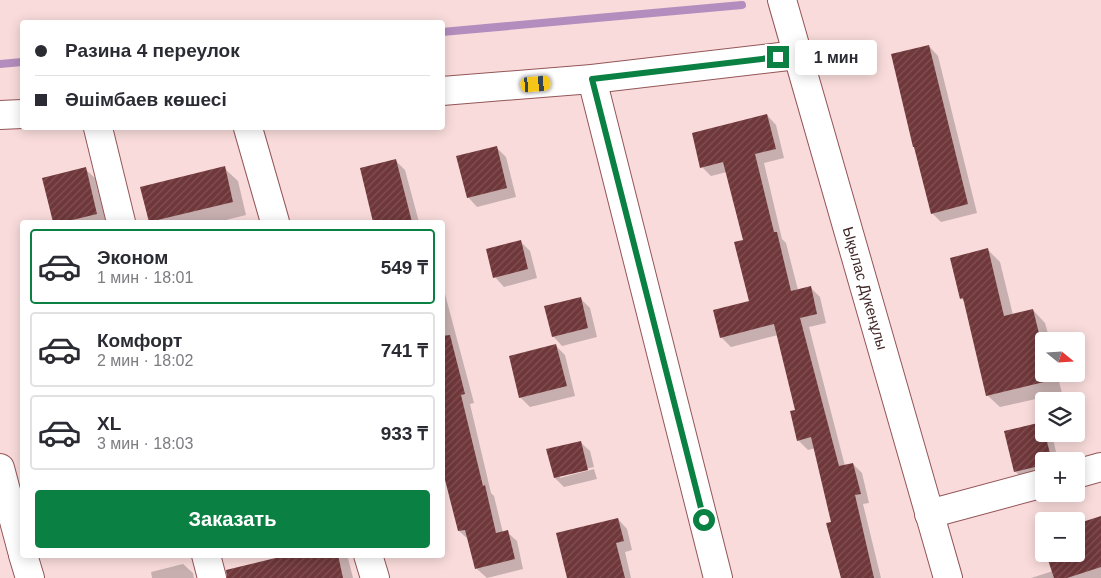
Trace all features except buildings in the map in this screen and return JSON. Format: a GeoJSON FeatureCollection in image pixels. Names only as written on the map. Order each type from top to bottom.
{"type":"FeatureCollection","features":[{"type":"Feature","properties":{"kind":"street","name":"Ықылас Дүкенұлы"},"geometry":{"type":"LineString","coordinates":[[782,0],[948,578]]}},
{"type":"Feature","properties":{"kind":"street"},"geometry":{"type":"LineString","coordinates":[[445,91],[592,79],[797,55]]}},
{"type":"Feature","properties":{"kind":"street"},"geometry":{"type":"LineString","coordinates":[[592,79],[718,578]]}},
{"type":"Feature","properties":{"kind":"street"},"geometry":{"type":"LineString","coordinates":[[0,115],[20,114]]}},
{"type":"Feature","properties":{"kind":"street"},"geometry":{"type":"LineString","coordinates":[[98,130],[121,220]]}},
{"type":"Feature","properties":{"kind":"street"},"geometry":{"type":"LineString","coordinates":[[249,130],[273,220]]}},
{"type":"Feature","properties":{"kind":"street"},"geometry":{"type":"LineString","coordinates":[[1085,471],[1101,467]]}},
{"type":"Feature","properties":{"kind":"street"},"geometry":{"type":"LineString","coordinates":[[0,468],[20,542]]}},
{"type":"Feature","properties":{"kind":"street"},"geometry":{"type":"LineString","coordinates":[[929,514],[1035,485]]}},
{"type":"Feature","properties":{"kind":"street"},"geometry":{"type":"LineString","coordinates":[[24,558],[30,578]]}},
{"type":"Feature","properties":{"kind":"street"},"geometry":{"type":"LineString","coordinates":[[207,558],[212,578]]}},
{"type":"Feature","properties":{"kind":"street"},"geometry":{"type":"LineString","coordinates":[[369,558],[375,578]]}},
{"type":"Feature","properties":{"kind":"waterway"},"geometry":{"type":"LineString","coordinates":[[445,32],[742,5]]}},
{"type":"Feature","properties":{"kind":"waterway"},"geometry":{"type":"LineString","coordinates":[[0,64],[20,62]]}},
{"type":"Feature","properties":{"kind":"route"},"geometry":{"type":"LineString","coordinates":[[704,520],[592,79],[778,57]]}}]}
